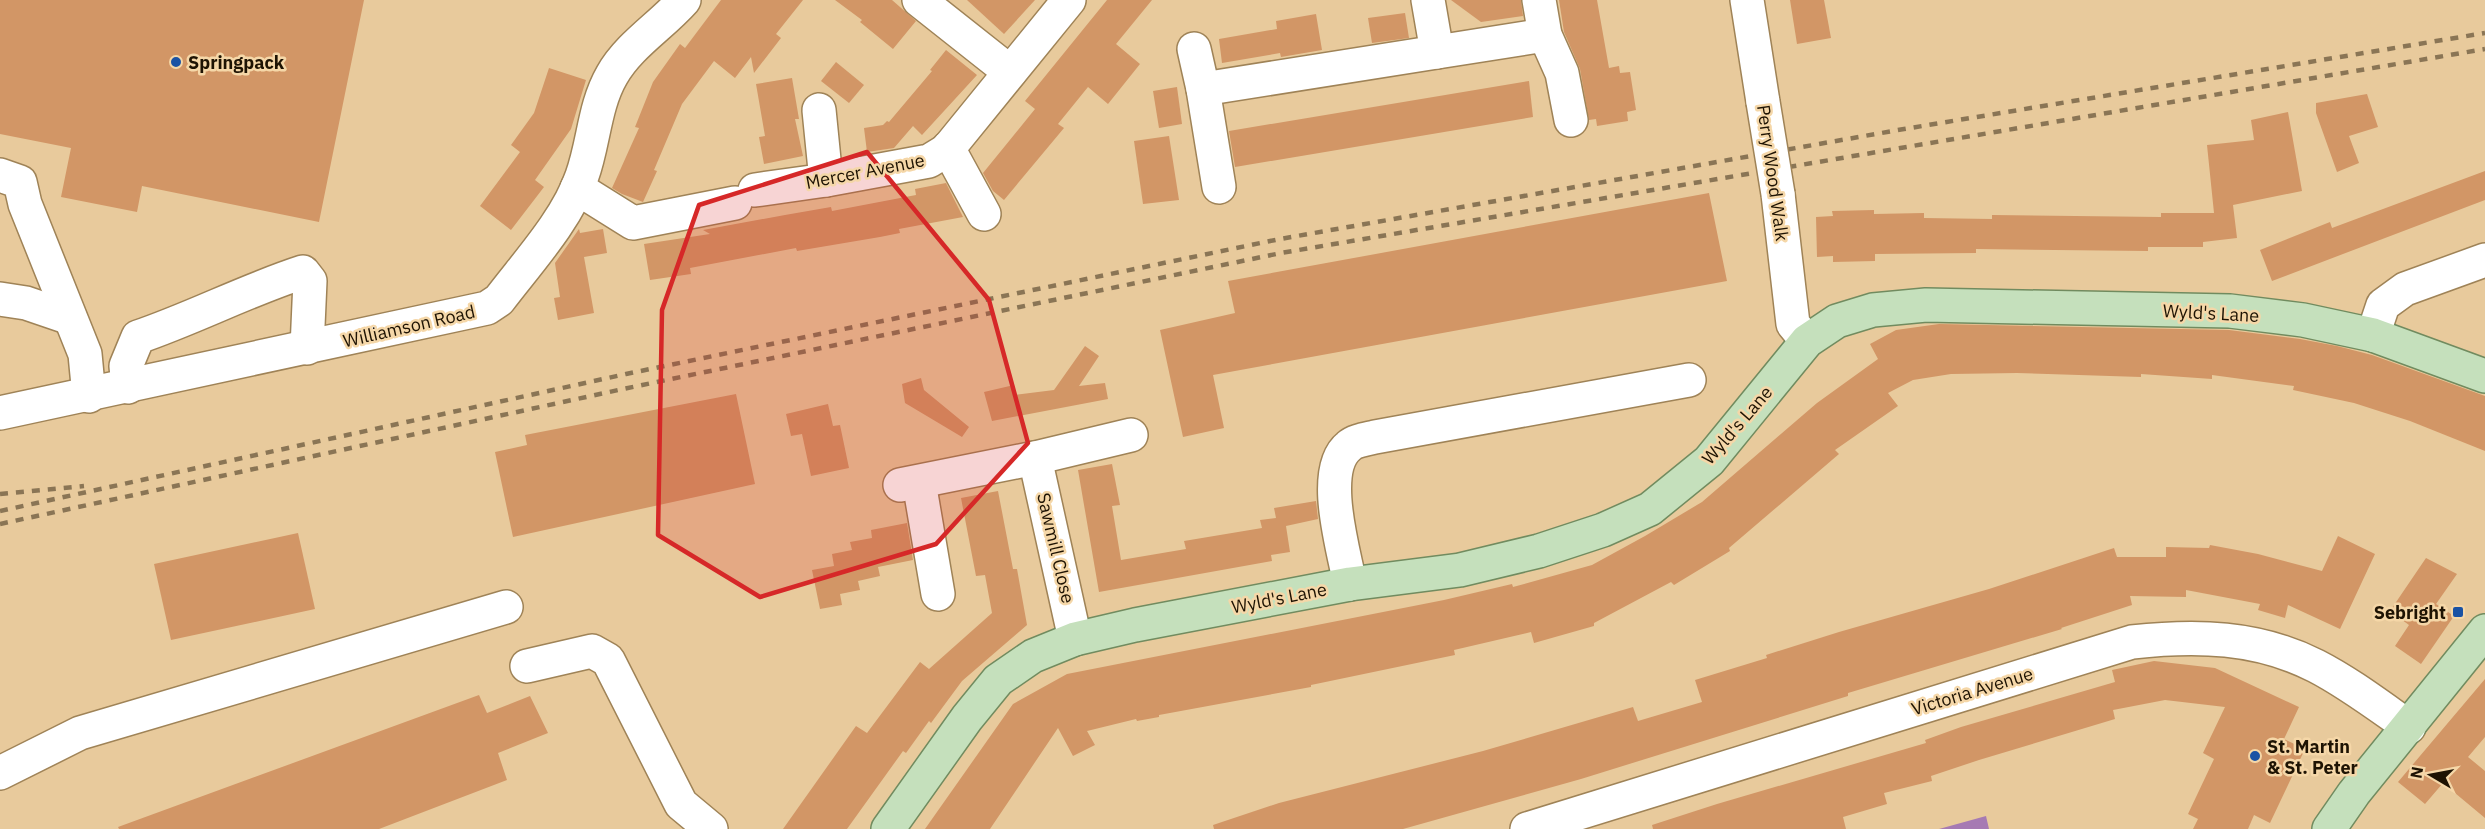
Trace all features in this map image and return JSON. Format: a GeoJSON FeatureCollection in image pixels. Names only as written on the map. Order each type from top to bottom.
{"type":"FeatureCollection","features":[{"type":"Feature","properties":{"kind":"main road","name":"Wyld's Lane"},"geometry":{"type":"LineString","coordinates":[[888,829],[967,718],[998,680],[1033,656],[1075,639],[1135,625],[1350,584],[1460,570],[1539,551],[1603,530],[1650,509],[1709,461],[1807,341],[1837,321],[1873,310],[1926,305],[2230,311],[2303,320],[2373,335],[2485,376]]}},
{"type":"Feature","properties":{"kind":"main road"},"geometry":{"type":"LineString","coordinates":[[2330,829],[2354,793],[2485,631]]}},
{"type":"Feature","properties":{"kind":"street","name":"Williamson Road"},"geometry":{"type":"LineString","coordinates":[[0,413],[89,396],[487,308],[499,300],[568,207],[589,156],[598,112],[612,74],[640,41],[667,19],[684,0]]}},
{"type":"Feature","properties":{"kind":"street"},"geometry":{"type":"LineString","coordinates":[[919,0],[1010,72]]}},
{"type":"Feature","properties":{"kind":"street","name":"Mercer Avenue"},"geometry":{"type":"LineString","coordinates":[[577,188],[633,224],[788,185],[929,161],[948,148],[1069,0]]}},
{"type":"Feature","properties":{"kind":"street"},"geometry":{"type":"LineString","coordinates":[[1428,0],[1437,52]]}},
{"type":"Feature","properties":{"kind":"street"},"geometry":{"type":"LineString","coordinates":[[1539,0],[1545,35],[1562,73],[1571,120]]}},
{"type":"Feature","properties":{"kind":"street","name":"Perry Wood Walk"},"geometry":{"type":"LineString","coordinates":[[1747,0],[1778,194],[1793,324],[1807,341]]}},
{"type":"Feature","properties":{"kind":"street"},"geometry":{"type":"LineString","coordinates":[[1203,89],[1545,35]]}},
{"type":"Feature","properties":{"kind":"street"},"geometry":{"type":"LineString","coordinates":[[1194,49],[1219,187]]}},
{"type":"Feature","properties":{"kind":"street"},"geometry":{"type":"LineString","coordinates":[[819,110],[826,180]]}},
{"type":"Feature","properties":{"kind":"street"},"geometry":{"type":"LineString","coordinates":[[948,148],[984,214]]}},
{"type":"Feature","properties":{"kind":"street"},"geometry":{"type":"LineString","coordinates":[[0,175],[20,182],[26,204],[85,354],[89,396]]}},
{"type":"Feature","properties":{"kind":"street"},"geometry":{"type":"LineString","coordinates":[[2373,335],[2383,305],[2405,289],[2485,260]]}},
{"type":"Feature","properties":{"kind":"street"},"geometry":{"type":"LineString","coordinates":[[128,387],[126,366],[138,337],[183,321],[270,283],[303,272],[310,281],[307,348]]}},
{"type":"Feature","properties":{"kind":"street"},"geometry":{"type":"LineString","coordinates":[[0,299],[26,303],[70,318]]}},
{"type":"Feature","properties":{"kind":"street"},"geometry":{"type":"LineString","coordinates":[[1350,584],[1333,488],[1336,465],[1349,446],[1375,437],[1689,380]]}},
{"type":"Feature","properties":{"kind":"street"},"geometry":{"type":"LineString","coordinates":[[938,594],[909,484],[1131,435]]}},
{"type":"Feature","properties":{"kind":"street","name":"Sawmill Close"},"geometry":{"type":"LineString","coordinates":[[1035,458],[1075,639]]}},
{"type":"Feature","properties":{"kind":"street"},"geometry":{"type":"LineString","coordinates":[[0,773],[80,733],[506,607]]}},
{"type":"Feature","properties":{"kind":"street","name":"Victoria Avenue"},"geometry":{"type":"LineString","coordinates":[[1527,829],[2132,642],[2180,637],[2231,639],[2271,648],[2316,666],[2409,727]]}},
{"type":"Feature","properties":{"kind":"street"},"geometry":{"type":"LineString","coordinates":[[527,666],[592,651],[608,660],[681,804],[711,829]]}},
{"type":"Feature","properties":{"kind":"highlighted area"},"geometry":{"type":"Polygon","coordinates":[[[867,152],[989,300],[1028,443],[936,544],[760,597],[658,535],[662,310],[699,205],[867,152]]]}},
{"type":"Feature","properties":{"kind":"shaded area"},"geometry":{"type":"Polygon","coordinates":[[[1986,816],[1989,829],[1939,829],[1986,816]]]}},
{"type":"Feature","properties":{"kind":"building","name":"Springpack"},"geometry":{"type":"Polygon","coordinates":[[[0,0],[364,0],[319,222],[142,186],[137,212],[61,197],[71,148],[0,134],[0,0]]]}},
{"type":"Feature","properties":{"kind":"building"},"geometry":{"type":"Polygon","coordinates":[[[721,0],[803,0],[776,34],[781,38],[754,73],[751,57],[735,78],[714,61],[682,104],[643,202],[622,194],[612,188],[639,128],[635,127],[653,82],[680,44],[685,48],[721,0]]]}},
{"type":"Feature","properties":{"kind":"building"},"geometry":{"type":"Polygon","coordinates":[[[835,0],[892,0],[916,21],[893,49],[860,22],[862,20],[835,0]]]}},
{"type":"Feature","properties":{"kind":"building"},"geometry":{"type":"Polygon","coordinates":[[[967,0],[1035,0],[1004,34],[967,0]]]}},
{"type":"Feature","properties":{"kind":"building"},"geometry":{"type":"Polygon","coordinates":[[[1107,0],[1152,0],[1116,44],[1140,64],[1108,104],[1088,87],[1058,124],[1064,128],[1004,200],[993,191],[983,173],[1035,109],[1025,101],[1107,0]]]}},
{"type":"Feature","properties":{"kind":"building"},"geometry":{"type":"Polygon","coordinates":[[[1451,0],[1521,0],[1523,16],[1481,22],[1451,0]]]}},
{"type":"Feature","properties":{"kind":"building"},"geometry":{"type":"Polygon","coordinates":[[[1559,0],[1597,0],[1609,68],[1619,66],[1620,73],[1630,72],[1636,110],[1627,112],[1628,121],[1597,126],[1596,119],[1589,120],[1580,69],[1564,32],[1559,0]]]}},
{"type":"Feature","properties":{"kind":"building"},"geometry":{"type":"Polygon","coordinates":[[[1790,0],[1824,0],[1831,38],[1797,44],[1790,0]]]}},
{"type":"Feature","properties":{"kind":"building"},"geometry":{"type":"Polygon","coordinates":[[[1405,13],[1409,38],[1372,43],[1368,18],[1405,13]]]}},
{"type":"Feature","properties":{"kind":"building"},"geometry":{"type":"Polygon","coordinates":[[[1316,14],[1322,50],[1281,57],[1280,53],[1222,63],[1219,39],[1277,29],[1276,21],[1316,14]]]}},
{"type":"Feature","properties":{"kind":"building"},"geometry":{"type":"Polygon","coordinates":[[[946,50],[977,75],[922,135],[913,126],[894,148],[867,152],[864,128],[889,122],[932,71],[930,70],[946,50]]]}},
{"type":"Feature","properties":{"kind":"building"},"geometry":{"type":"Polygon","coordinates":[[[836,62],[864,85],[849,103],[821,81],[836,62]]]}},
{"type":"Feature","properties":{"kind":"building"},"geometry":{"type":"Polygon","coordinates":[[[549,68],[586,80],[571,129],[535,180],[544,187],[511,230],[480,206],[520,152],[511,145],[534,113],[549,68]]]}},
{"type":"Feature","properties":{"kind":"building"},"geometry":{"type":"Polygon","coordinates":[[[792,78],[799,119],[795,119],[803,156],[764,164],[759,137],[765,136],[756,84],[792,78]]]}},
{"type":"Feature","properties":{"kind":"building"},"geometry":{"type":"Polygon","coordinates":[[[1529,81],[1533,117],[1235,167],[1229,131],[1529,81]]]}},
{"type":"Feature","properties":{"kind":"building"},"geometry":{"type":"Polygon","coordinates":[[[1177,87],[1182,124],[1159,128],[1153,91],[1177,87]]]}},
{"type":"Feature","properties":{"kind":"building"},"geometry":{"type":"Polygon","coordinates":[[[2367,94],[2378,127],[2349,136],[2359,163],[2337,172],[2316,113],[2316,103],[2367,94]]]}},
{"type":"Feature","properties":{"kind":"building"},"geometry":{"type":"Polygon","coordinates":[[[2288,112],[2302,191],[2233,205],[2237,238],[2203,242],[2203,247],[2148,247],[2148,251],[1976,249],[1976,253],[1875,254],[1875,261],[1833,262],[1833,256],[1817,257],[1816,217],[1833,216],[1832,211],[1874,210],[1874,214],[1924,213],[1924,218],[1992,219],[1992,215],[2161,217],[2161,213],[2214,213],[2207,145],[2254,140],[2251,120],[2288,112]]]}},
{"type":"Feature","properties":{"kind":"building"},"geometry":{"type":"Polygon","coordinates":[[[1169,136],[1179,200],[1143,204],[1134,141],[1169,136]]]}},
{"type":"Feature","properties":{"kind":"building"},"geometry":{"type":"Polygon","coordinates":[[[2485,171],[2485,200],[2272,281],[2260,250],[2330,222],[2332,228],[2485,171]]]}},
{"type":"Feature","properties":{"kind":"building"},"geometry":{"type":"Polygon","coordinates":[[[946,183],[963,217],[899,229],[900,233],[880,237],[797,251],[796,248],[690,268],[691,274],[650,280],[644,244],[710,234],[703,230],[785,215],[831,207],[832,211],[916,195],[915,189],[946,183]]]}},
{"type":"Feature","properties":{"kind":"building"},"geometry":{"type":"Polygon","coordinates":[[[1709,193],[1727,281],[1213,375],[1224,428],[1183,437],[1160,330],[1235,313],[1228,281],[1709,193]]]}},
{"type":"Feature","properties":{"kind":"building"},"geometry":{"type":"Polygon","coordinates":[[[579,229],[580,233],[603,229],[607,253],[584,257],[594,313],[558,320],[554,298],[560,297],[555,263],[579,229]]]}},
{"type":"Feature","properties":{"kind":"building"},"geometry":{"type":"Polygon","coordinates":[[[1939,324],[2229,330],[2337,346],[2372,355],[2485,396],[2485,451],[2410,421],[2354,403],[2293,390],[2294,386],[2212,375],[2212,379],[2141,374],[2141,377],[2017,373],[1951,374],[1913,380],[1888,393],[1898,406],[1835,450],[1839,454],[1729,548],[1730,551],[1674,585],[1671,582],[1594,623],[1594,626],[1534,643],[1531,632],[1454,650],[1455,655],[1311,685],[1311,687],[1159,715],[1159,717],[1137,721],[1136,719],[1087,731],[1095,745],[1073,756],[1058,728],[990,829],[925,829],[1013,704],[1067,674],[1444,600],[1512,584],[1513,587],[1592,565],[1702,502],[1817,403],[1878,359],[1870,344],[1896,330],[1939,324]]]}},
{"type":"Feature","properties":{"kind":"building"},"geometry":{"type":"Polygon","coordinates":[[[1085,346],[1099,356],[1079,386],[1105,383],[1108,399],[992,421],[984,392],[1014,385],[1015,395],[1054,390],[1085,346]]]}},
{"type":"Feature","properties":{"kind":"building"},"geometry":{"type":"Polygon","coordinates":[[[921,378],[924,390],[969,427],[962,437],[905,403],[902,384],[921,378]]]}},
{"type":"Feature","properties":{"kind":"building"},"geometry":{"type":"Polygon","coordinates":[[[736,394],[755,484],[513,537],[495,452],[527,445],[525,435],[736,394]]]}},
{"type":"Feature","properties":{"kind":"building"},"geometry":{"type":"Polygon","coordinates":[[[828,404],[833,426],[840,425],[849,468],[811,476],[802,434],[791,436],[786,414],[828,404]]]}},
{"type":"Feature","properties":{"kind":"building"},"geometry":{"type":"Polygon","coordinates":[[[1112,464],[1120,505],[1112,506],[1121,560],[1186,549],[1184,541],[1262,528],[1260,520],[1276,518],[1274,508],[1316,501],[1318,519],[1286,526],[1290,552],[1271,555],[1272,561],[1099,592],[1078,470],[1112,464]]]}},
{"type":"Feature","properties":{"kind":"building"},"geometry":{"type":"Polygon","coordinates":[[[998,491],[1013,569],[1017,569],[1027,625],[962,681],[906,753],[903,751],[847,829],[783,829],[856,726],[867,733],[920,662],[929,669],[992,613],[985,575],[976,576],[961,498],[998,491]]]}},
{"type":"Feature","properties":{"kind":"building"},"geometry":{"type":"Polygon","coordinates":[[[907,523],[913,560],[878,567],[880,576],[858,581],[860,590],[840,594],[842,605],[820,609],[812,570],[834,566],[832,554],[852,550],[850,542],[872,538],[871,530],[907,523]]]}},
{"type":"Feature","properties":{"kind":"building"},"geometry":{"type":"Polygon","coordinates":[[[298,533],[315,609],[171,640],[154,564],[298,533]]]}},
{"type":"Feature","properties":{"kind":"building"},"geometry":{"type":"Polygon","coordinates":[[[2338,536],[2375,554],[2340,629],[2288,605],[2285,618],[2258,610],[2260,604],[2186,590],[2186,597],[2130,596],[2132,605],[2062,629],[1848,693],[1848,696],[1581,779],[1403,829],[1214,829],[1213,825],[1279,803],[1483,751],[1633,707],[1638,721],[1702,702],[1695,680],[1767,658],[1766,655],[1839,632],[1989,589],[2114,548],[2117,557],[2166,557],[2166,547],[2209,548],[2210,545],[2258,554],[2322,571],[2338,536]]]}},
{"type":"Feature","properties":{"kind":"building"},"geometry":{"type":"Polygon","coordinates":[[[2426,558],[2457,574],[2436,604],[2454,616],[2421,664],[2395,646],[2409,625],[2390,611],[2426,558]]]}},
{"type":"Feature","properties":{"kind":"building"},"geometry":{"type":"Polygon","coordinates":[[[2154,661],[2215,668],[2299,707],[2284,739],[2305,749],[2270,823],[2254,815],[2248,829],[2193,829],[2198,819],[2188,814],[2214,759],[2203,753],[2225,707],[2165,700],[2113,710],[2115,719],[1931,776],[1932,781],[1884,793],[1887,804],[1843,817],[1846,829],[1653,829],[1652,825],[1717,804],[1926,743],[1925,740],[1961,727],[2115,682],[2112,670],[2154,661]]]}},
{"type":"Feature","properties":{"kind":"building"},"geometry":{"type":"Polygon","coordinates":[[[2485,679],[2485,737],[2468,757],[2485,771],[2485,818],[2443,783],[2425,804],[2398,782],[2485,679]]]}},
{"type":"Feature","properties":{"kind":"building"},"geometry":{"type":"Polygon","coordinates":[[[479,695],[487,713],[530,696],[548,733],[498,753],[507,780],[379,829],[119,829],[118,827],[479,695]]]}},
{"type":"Feature","properties":{"kind":"railway"},"geometry":{"type":"LineString","coordinates":[[0,511],[626,374],[1280,239],[1904,129],[2485,33]]}},
{"type":"Feature","properties":{"kind":"railway"},"geometry":{"type":"LineString","coordinates":[[0,524],[623,389],[1281,253],[2485,49]]}},
{"type":"Feature","properties":{"kind":"railway"},"geometry":{"type":"LineString","coordinates":[[0,494],[84,486]]}},
{"type":"Feature","properties":{"kind":"place","name":"Springpack"},"geometry":{"type":"Point","coordinates":[176,62]}},
{"type":"Feature","properties":{"kind":"place","name":"Sebright"},"geometry":{"type":"Point","coordinates":[2458,612]}},
{"type":"Feature","properties":{"kind":"place","name":"St. Martin & St. Peter"},"geometry":{"type":"Point","coordinates":[2255,756]}}]}
